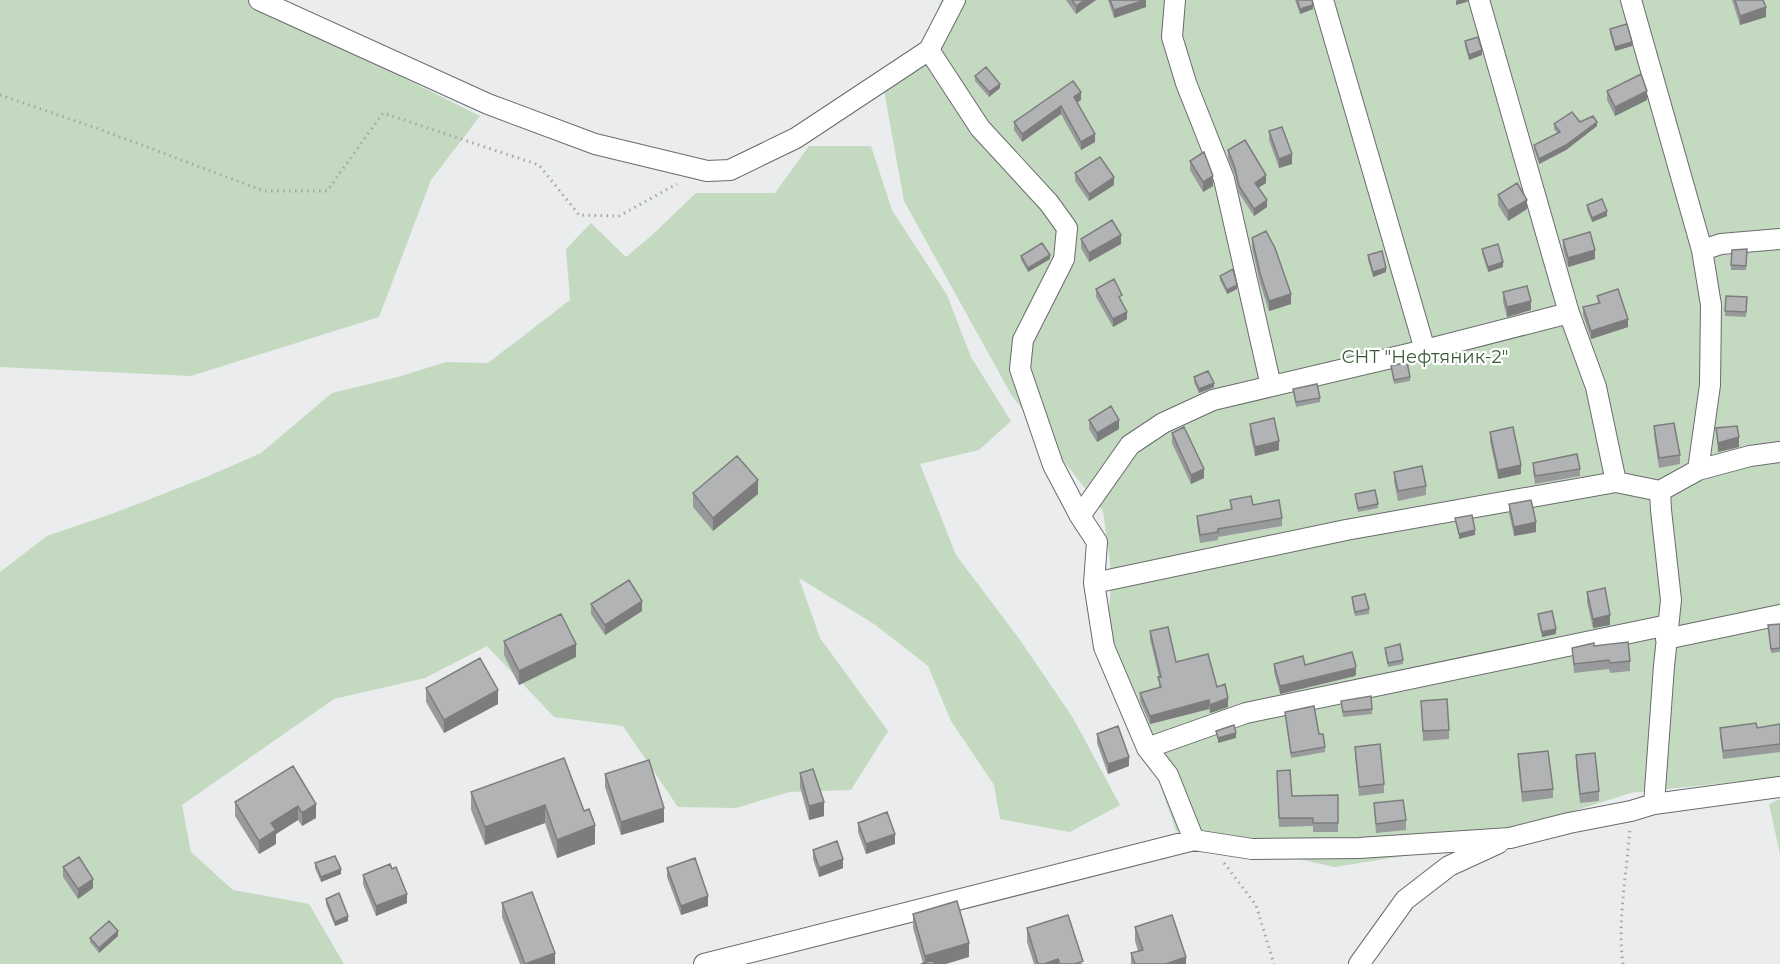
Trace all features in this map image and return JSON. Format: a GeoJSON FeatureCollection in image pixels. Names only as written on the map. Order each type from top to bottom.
{"type":"FeatureCollection","features":[{"type":"Feature","properties":{"kind":"street"},"geometry":{"type":"LineString","coordinates":[[259,0],[488,104],[595,144],[702,170],[730,170],[796,138],[929,50],[955,0]]}},
{"type":"Feature","properties":{"kind":"street"},"geometry":{"type":"LineString","coordinates":[[1175,0],[1172,37],[1186,83],[1224,179],[1271,386]]}},
{"type":"Feature","properties":{"kind":"street"},"geometry":{"type":"LineString","coordinates":[[1323,0],[1425,350]]}},
{"type":"Feature","properties":{"kind":"street"},"geometry":{"type":"LineString","coordinates":[[1479,0],[1569,313],[1596,387],[1616,482]]}},
{"type":"Feature","properties":{"kind":"street"},"geometry":{"type":"LineString","coordinates":[[1631,0],[1702,250],[1711,305],[1710,385],[1698,470]]}},
{"type":"Feature","properties":{"kind":"street"},"geometry":{"type":"LineString","coordinates":[[929,50],[980,128],[1049,202],[1067,228],[1064,259],[1023,340],[1020,369],[1053,465],[1080,516],[1097,542],[1094,583],[1104,647],[1147,748],[1168,776],[1194,840]]}},
{"type":"Feature","properties":{"kind":"street"},"geometry":{"type":"LineString","coordinates":[[1702,250],[1721,244],[1780,239]]}},
{"type":"Feature","properties":{"kind":"street"},"geometry":{"type":"LineString","coordinates":[[1080,516],[1130,445],[1163,423],[1213,400],[1569,313]]}},
{"type":"Feature","properties":{"kind":"street"},"geometry":{"type":"LineString","coordinates":[[1094,583],[1346,530],[1616,482],[1660,491],[1698,470],[1750,456],[1780,452]]}},
{"type":"Feature","properties":{"kind":"street"},"geometry":{"type":"LineString","coordinates":[[1654,804],[1671,600],[1660,491]]}},
{"type":"Feature","properties":{"kind":"street"},"geometry":{"type":"LineString","coordinates":[[1147,748],[1246,713],[1667,632],[1780,615]]}},
{"type":"Feature","properties":{"kind":"street"},"geometry":{"type":"LineString","coordinates":[[704,964],[1194,840],[1252,849],[1347,848],[1510,838],[1631,812],[1654,804],[1780,787]]}},
{"type":"Feature","properties":{"kind":"street"},"geometry":{"type":"LineString","coordinates":[[1359,964],[1405,900],[1449,866],[1510,838]]}},
{"type":"Feature","properties":{"kind":"path"},"geometry":{"type":"LineString","coordinates":[[0,95],[99,129],[264,191],[327,191],[383,113],[539,165],[579,214],[619,216],[702,170]]}},
{"type":"Feature","properties":{"kind":"path"},"geometry":{"type":"LineString","coordinates":[[1623,964],[1622,918],[1631,812]]}},
{"type":"Feature","properties":{"kind":"path"},"geometry":{"type":"LineString","coordinates":[[1222,861],[1256,905],[1274,964]]}},
{"type":"Feature","properties":{"kind":"green space"},"geometry":{"type":"Polygon","coordinates":[[[0,0],[248,0],[480,116],[431,180],[379,317],[191,376],[0,367],[0,0]]]}},
{"type":"Feature","properties":{"kind":"green space","name":"СНТ \"Нефтяник-2\""},"geometry":{"type":"Polygon","coordinates":[[[941,0],[1780,0],[1780,777],[1631,793],[1455,848],[1334,867],[1176,831],[1107,630],[1112,577],[1103,511],[1012,396],[904,201],[881,74],[927,39],[941,0]]]}},
{"type":"Feature","properties":{"kind":"green space"},"geometry":{"type":"Polygon","coordinates":[[[809,146],[871,146],[892,210],[947,295],[971,357],[1011,421],[979,450],[920,464],[956,555],[1020,640],[1073,718],[1120,805],[1070,832],[1000,819],[994,785],[951,721],[928,666],[874,624],[799,578],[820,638],[888,731],[851,790],[789,792],[736,808],[678,807],[623,726],[554,717],[487,646],[425,678],[334,699],[182,805],[191,852],[233,890],[309,904],[344,964],[0,964],[0,572],[47,536],[114,513],[261,453],[332,393],[398,377],[446,362],[488,363],[570,300],[566,249],[591,223],[626,257],[696,193],[775,193],[809,146]]]}},
{"type":"Feature","properties":{"kind":"green space"},"geometry":{"type":"Polygon","coordinates":[[[1780,799],[1780,854],[1769,804],[1780,799]]]}},
{"type":"Feature","properties":{"kind":"building"},"geometry":{"type":"Polygon","coordinates":[[[1072,0],[1085,0],[1076,6],[1072,0]]]}},
{"type":"Feature","properties":{"kind":"building"},"geometry":{"type":"Polygon","coordinates":[[[1110,0],[1145,0],[1114,10],[1110,0]]]}},
{"type":"Feature","properties":{"kind":"building"},"geometry":{"type":"Polygon","coordinates":[[[1297,0],[1312,0],[1313,5],[1300,9],[1297,0]]]}},
{"type":"Feature","properties":{"kind":"building"},"geometry":{"type":"Polygon","coordinates":[[[1735,0],[1763,0],[1766,7],[1740,16],[1735,0]]]}},
{"type":"Feature","properties":{"kind":"building"},"geometry":{"type":"Polygon","coordinates":[[[1627,24],[1632,42],[1615,47],[1610,29],[1627,24]]]}},
{"type":"Feature","properties":{"kind":"building"},"geometry":{"type":"Polygon","coordinates":[[[1478,37],[1482,50],[1469,55],[1465,41],[1478,37]]]}},
{"type":"Feature","properties":{"kind":"building"},"geometry":{"type":"Polygon","coordinates":[[[986,67],[1000,84],[989,92],[975,76],[986,67]]]}},
{"type":"Feature","properties":{"kind":"building"},"geometry":{"type":"Polygon","coordinates":[[[1641,74],[1647,91],[1615,107],[1607,91],[1641,74]]]}},
{"type":"Feature","properties":{"kind":"building"},"geometry":{"type":"Polygon","coordinates":[[[1073,81],[1081,92],[1074,97],[1095,134],[1081,142],[1061,106],[1022,134],[1014,122],[1073,81]]]}},
{"type":"Feature","properties":{"kind":"building"},"geometry":{"type":"Polygon","coordinates":[[[1572,112],[1580,122],[1593,116],[1597,122],[1566,145],[1539,159],[1534,145],[1560,132],[1554,124],[1572,112]]]}},
{"type":"Feature","properties":{"kind":"building"},"geometry":{"type":"Polygon","coordinates":[[[1282,127],[1292,154],[1279,159],[1269,131],[1282,127]]]}},
{"type":"Feature","properties":{"kind":"building"},"geometry":{"type":"Polygon","coordinates":[[[1245,140],[1266,175],[1255,183],[1267,200],[1254,209],[1239,186],[1228,150],[1245,140]]]}},
{"type":"Feature","properties":{"kind":"building"},"geometry":{"type":"Polygon","coordinates":[[[1204,152],[1213,176],[1203,182],[1190,161],[1204,152]]]}},
{"type":"Feature","properties":{"kind":"building"},"geometry":{"type":"Polygon","coordinates":[[[1100,157],[1114,177],[1089,194],[1075,173],[1100,157]]]}},
{"type":"Feature","properties":{"kind":"building"},"geometry":{"type":"Polygon","coordinates":[[[1517,183],[1527,200],[1508,211],[1498,195],[1517,183]]]}},
{"type":"Feature","properties":{"kind":"building"},"geometry":{"type":"Polygon","coordinates":[[[1602,199],[1607,211],[1592,218],[1587,205],[1602,199]]]}},
{"type":"Feature","properties":{"kind":"building"},"geometry":{"type":"Polygon","coordinates":[[[1112,220],[1121,235],[1089,253],[1081,239],[1112,220]]]}},
{"type":"Feature","properties":{"kind":"building"},"geometry":{"type":"Polygon","coordinates":[[[1266,231],[1275,248],[1291,294],[1269,301],[1252,238],[1266,231]]]}},
{"type":"Feature","properties":{"kind":"building"},"geometry":{"type":"Polygon","coordinates":[[[1590,232],[1595,250],[1568,258],[1563,240],[1590,232]]]}},
{"type":"Feature","properties":{"kind":"building"},"geometry":{"type":"Polygon","coordinates":[[[1042,243],[1050,255],[1028,268],[1021,256],[1042,243]]]}},
{"type":"Feature","properties":{"kind":"building"},"geometry":{"type":"Polygon","coordinates":[[[1498,244],[1503,262],[1488,267],[1482,249],[1498,244]]]}},
{"type":"Feature","properties":{"kind":"building"},"geometry":{"type":"Polygon","coordinates":[[[1747,249],[1746,266],[1731,265],[1732,250],[1747,249]]]}},
{"type":"Feature","properties":{"kind":"building"},"geometry":{"type":"Polygon","coordinates":[[[1382,251],[1386,268],[1373,272],[1368,255],[1382,251]]]}},
{"type":"Feature","properties":{"kind":"building"},"geometry":{"type":"Polygon","coordinates":[[[1233,269],[1237,285],[1227,290],[1220,276],[1233,269]]]}},
{"type":"Feature","properties":{"kind":"building"},"geometry":{"type":"Polygon","coordinates":[[[1114,279],[1122,295],[1119,297],[1127,312],[1113,319],[1096,289],[1114,279]]]}},
{"type":"Feature","properties":{"kind":"building"},"geometry":{"type":"Polygon","coordinates":[[[1527,286],[1531,301],[1507,307],[1503,292],[1527,286]]]}},
{"type":"Feature","properties":{"kind":"building"},"geometry":{"type":"Polygon","coordinates":[[[1618,289],[1628,319],[1591,331],[1583,307],[1600,303],[1597,296],[1618,289]]]}},
{"type":"Feature","properties":{"kind":"building"},"geometry":{"type":"Polygon","coordinates":[[[1726,296],[1747,297],[1746,312],[1725,311],[1726,296]]]}},
{"type":"Feature","properties":{"kind":"building"},"geometry":{"type":"Polygon","coordinates":[[[1407,362],[1410,377],[1394,380],[1391,366],[1407,362]]]}},
{"type":"Feature","properties":{"kind":"building"},"geometry":{"type":"Polygon","coordinates":[[[1208,371],[1214,383],[1199,389],[1194,377],[1208,371]]]}},
{"type":"Feature","properties":{"kind":"building"},"geometry":{"type":"Polygon","coordinates":[[[1317,384],[1320,398],[1296,402],[1293,389],[1317,384]]]}},
{"type":"Feature","properties":{"kind":"building"},"geometry":{"type":"Polygon","coordinates":[[[1111,406],[1119,420],[1097,433],[1089,420],[1111,406]]]}},
{"type":"Feature","properties":{"kind":"building"},"geometry":{"type":"Polygon","coordinates":[[[1274,418],[1279,441],[1255,447],[1250,424],[1274,418]]]}},
{"type":"Feature","properties":{"kind":"building"},"geometry":{"type":"Polygon","coordinates":[[[1674,423],[1680,455],[1659,458],[1654,426],[1674,423]]]}},
{"type":"Feature","properties":{"kind":"building"},"geometry":{"type":"Polygon","coordinates":[[[1737,426],[1739,437],[1718,443],[1716,428],[1737,426]]]}},
{"type":"Feature","properties":{"kind":"building"},"geometry":{"type":"Polygon","coordinates":[[[1184,427],[1204,469],[1191,475],[1172,433],[1184,427]]]}},
{"type":"Feature","properties":{"kind":"building"},"geometry":{"type":"Polygon","coordinates":[[[1513,427],[1521,465],[1498,470],[1490,432],[1513,427]]]}},
{"type":"Feature","properties":{"kind":"building"},"geometry":{"type":"Polygon","coordinates":[[[1577,454],[1580,469],[1535,476],[1533,463],[1577,454]]]}},
{"type":"Feature","properties":{"kind":"building"},"geometry":{"type":"Polygon","coordinates":[[[737,456],[758,480],[713,518],[693,493],[737,456]]]}},
{"type":"Feature","properties":{"kind":"building"},"geometry":{"type":"Polygon","coordinates":[[[1422,466],[1426,486],[1398,491],[1394,472],[1422,466]]]}},
{"type":"Feature","properties":{"kind":"building"},"geometry":{"type":"Polygon","coordinates":[[[1375,490],[1378,504],[1358,508],[1355,494],[1375,490]]]}},
{"type":"Feature","properties":{"kind":"building"},"geometry":{"type":"Polygon","coordinates":[[[1251,496],[1253,505],[1279,500],[1282,518],[1218,529],[1218,532],[1200,535],[1197,516],[1232,509],[1230,500],[1251,496]]]}},
{"type":"Feature","properties":{"kind":"building"},"geometry":{"type":"Polygon","coordinates":[[[1531,500],[1536,522],[1514,527],[1509,504],[1531,500]]]}},
{"type":"Feature","properties":{"kind":"building"},"geometry":{"type":"Polygon","coordinates":[[[1472,515],[1475,530],[1459,534],[1455,518],[1472,515]]]}},
{"type":"Feature","properties":{"kind":"building"},"geometry":{"type":"Polygon","coordinates":[[[629,580],[642,601],[605,625],[591,604],[629,580]]]}},
{"type":"Feature","properties":{"kind":"building"},"geometry":{"type":"Polygon","coordinates":[[[1605,588],[1610,615],[1593,619],[1587,592],[1605,588]]]}},
{"type":"Feature","properties":{"kind":"building"},"geometry":{"type":"Polygon","coordinates":[[[1365,594],[1369,609],[1355,612],[1352,597],[1365,594]]]}},
{"type":"Feature","properties":{"kind":"building"},"geometry":{"type":"Polygon","coordinates":[[[1552,611],[1556,629],[1542,632],[1538,614],[1552,611]]]}},
{"type":"Feature","properties":{"kind":"building"},"geometry":{"type":"Polygon","coordinates":[[[561,614],[576,644],[519,671],[504,641],[561,614]]]}},
{"type":"Feature","properties":{"kind":"building"},"geometry":{"type":"Polygon","coordinates":[[[1780,624],[1780,648],[1771,649],[1768,625],[1780,624]]]}},
{"type":"Feature","properties":{"kind":"building"},"geometry":{"type":"Polygon","coordinates":[[[1168,627],[1176,662],[1208,654],[1217,687],[1225,684],[1228,698],[1210,705],[1209,700],[1150,716],[1140,693],[1161,687],[1158,677],[1161,677],[1150,631],[1168,627]]]}},
{"type":"Feature","properties":{"kind":"building"},"geometry":{"type":"Polygon","coordinates":[[[1628,642],[1630,661],[1610,663],[1609,660],[1574,664],[1572,648],[1594,643],[1594,646],[1628,642]]]}},
{"type":"Feature","properties":{"kind":"building"},"geometry":{"type":"Polygon","coordinates":[[[1400,644],[1403,660],[1388,663],[1385,648],[1400,644]]]}},
{"type":"Feature","properties":{"kind":"building"},"geometry":{"type":"Polygon","coordinates":[[[1352,652],[1355,668],[1280,686],[1274,664],[1303,656],[1305,665],[1352,652]]]}},
{"type":"Feature","properties":{"kind":"building"},"geometry":{"type":"Polygon","coordinates":[[[480,658],[498,690],[444,720],[426,688],[480,658]]]}},
{"type":"Feature","properties":{"kind":"building"},"geometry":{"type":"Polygon","coordinates":[[[1371,696],[1372,709],[1343,712],[1341,701],[1371,696]]]}},
{"type":"Feature","properties":{"kind":"building"},"geometry":{"type":"Polygon","coordinates":[[[1447,699],[1449,730],[1423,731],[1421,701],[1447,699]]]}},
{"type":"Feature","properties":{"kind":"building"},"geometry":{"type":"Polygon","coordinates":[[[1314,706],[1319,734],[1323,734],[1325,747],[1291,753],[1285,712],[1314,706]]]}},
{"type":"Feature","properties":{"kind":"building"},"geometry":{"type":"Polygon","coordinates":[[[1756,723],[1757,728],[1780,724],[1780,744],[1723,751],[1720,728],[1756,723]]]}},
{"type":"Feature","properties":{"kind":"building"},"geometry":{"type":"Polygon","coordinates":[[[1234,725],[1236,733],[1218,738],[1216,731],[1234,725]]]}},
{"type":"Feature","properties":{"kind":"building"},"geometry":{"type":"Polygon","coordinates":[[[1118,726],[1129,757],[1108,764],[1097,734],[1118,726]]]}},
{"type":"Feature","properties":{"kind":"building"},"geometry":{"type":"Polygon","coordinates":[[[1380,744],[1384,784],[1359,787],[1355,747],[1380,744]]]}},
{"type":"Feature","properties":{"kind":"building"},"geometry":{"type":"Polygon","coordinates":[[[1548,751],[1553,789],[1522,792],[1518,754],[1548,751]]]}},
{"type":"Feature","properties":{"kind":"building"},"geometry":{"type":"Polygon","coordinates":[[[1595,753],[1599,791],[1580,794],[1576,755],[1595,753]]]}},
{"type":"Feature","properties":{"kind":"building"},"geometry":{"type":"Polygon","coordinates":[[[564,758],[584,811],[589,809],[595,825],[557,840],[545,805],[485,827],[471,792],[564,758]]]}},
{"type":"Feature","properties":{"kind":"building"},"geometry":{"type":"Polygon","coordinates":[[[649,760],[664,808],[621,822],[605,774],[649,760]]]}},
{"type":"Feature","properties":{"kind":"building"},"geometry":{"type":"Polygon","coordinates":[[[293,766],[316,804],[302,813],[298,806],[271,823],[276,830],[259,841],[235,802],[293,766]]]}},
{"type":"Feature","properties":{"kind":"building"},"geometry":{"type":"Polygon","coordinates":[[[813,769],[824,802],[809,806],[800,773],[813,769]]]}},
{"type":"Feature","properties":{"kind":"building"},"geometry":{"type":"Polygon","coordinates":[[[1290,770],[1292,796],[1338,795],[1338,823],[1313,823],[1313,818],[1279,818],[1277,771],[1290,770]]]}},
{"type":"Feature","properties":{"kind":"building"},"geometry":{"type":"Polygon","coordinates":[[[1403,800],[1406,820],[1376,824],[1374,803],[1403,800]]]}},
{"type":"Feature","properties":{"kind":"building"},"geometry":{"type":"Polygon","coordinates":[[[887,812],[895,834],[866,844],[858,823],[887,812]]]}},
{"type":"Feature","properties":{"kind":"building"},"geometry":{"type":"Polygon","coordinates":[[[837,841],[843,859],[819,868],[813,850],[837,841]]]}},
{"type":"Feature","properties":{"kind":"building"},"geometry":{"type":"Polygon","coordinates":[[[335,856],[341,869],[321,877],[315,863],[335,856]]]}},
{"type":"Feature","properties":{"kind":"building"},"geometry":{"type":"Polygon","coordinates":[[[79,857],[93,879],[78,889],[63,867],[79,857]]]}},
{"type":"Feature","properties":{"kind":"building"},"geometry":{"type":"Polygon","coordinates":[[[695,858],[708,896],[681,906],[667,868],[695,858]]]}},
{"type":"Feature","properties":{"kind":"building"},"geometry":{"type":"Polygon","coordinates":[[[390,864],[392,869],[396,867],[407,894],[376,906],[363,875],[390,864]]]}},
{"type":"Feature","properties":{"kind":"building"},"geometry":{"type":"Polygon","coordinates":[[[532,892],[555,953],[525,964],[502,903],[532,892]]]}},
{"type":"Feature","properties":{"kind":"building"},"geometry":{"type":"Polygon","coordinates":[[[339,893],[348,916],[335,922],[326,899],[339,893]]]}},
{"type":"Feature","properties":{"kind":"building"},"geometry":{"type":"Polygon","coordinates":[[[957,901],[969,943],[925,956],[913,914],[957,901]]]}},
{"type":"Feature","properties":{"kind":"building"},"geometry":{"type":"Polygon","coordinates":[[[1068,915],[1083,961],[1075,964],[1060,964],[1058,959],[1038,964],[1027,928],[1068,915]]]}},
{"type":"Feature","properties":{"kind":"building"},"geometry":{"type":"Polygon","coordinates":[[[1172,915],[1186,957],[1166,964],[1135,964],[1131,953],[1143,950],[1135,927],[1172,915]]]}},
{"type":"Feature","properties":{"kind":"building"},"geometry":{"type":"Polygon","coordinates":[[[109,921],[118,931],[99,948],[90,938],[109,921]]]}},
{"type":"Feature","properties":{"kind":"building"},"geometry":{"type":"Polygon","coordinates":[[[933,960],[934,964],[921,964],[933,960]]]}}]}
